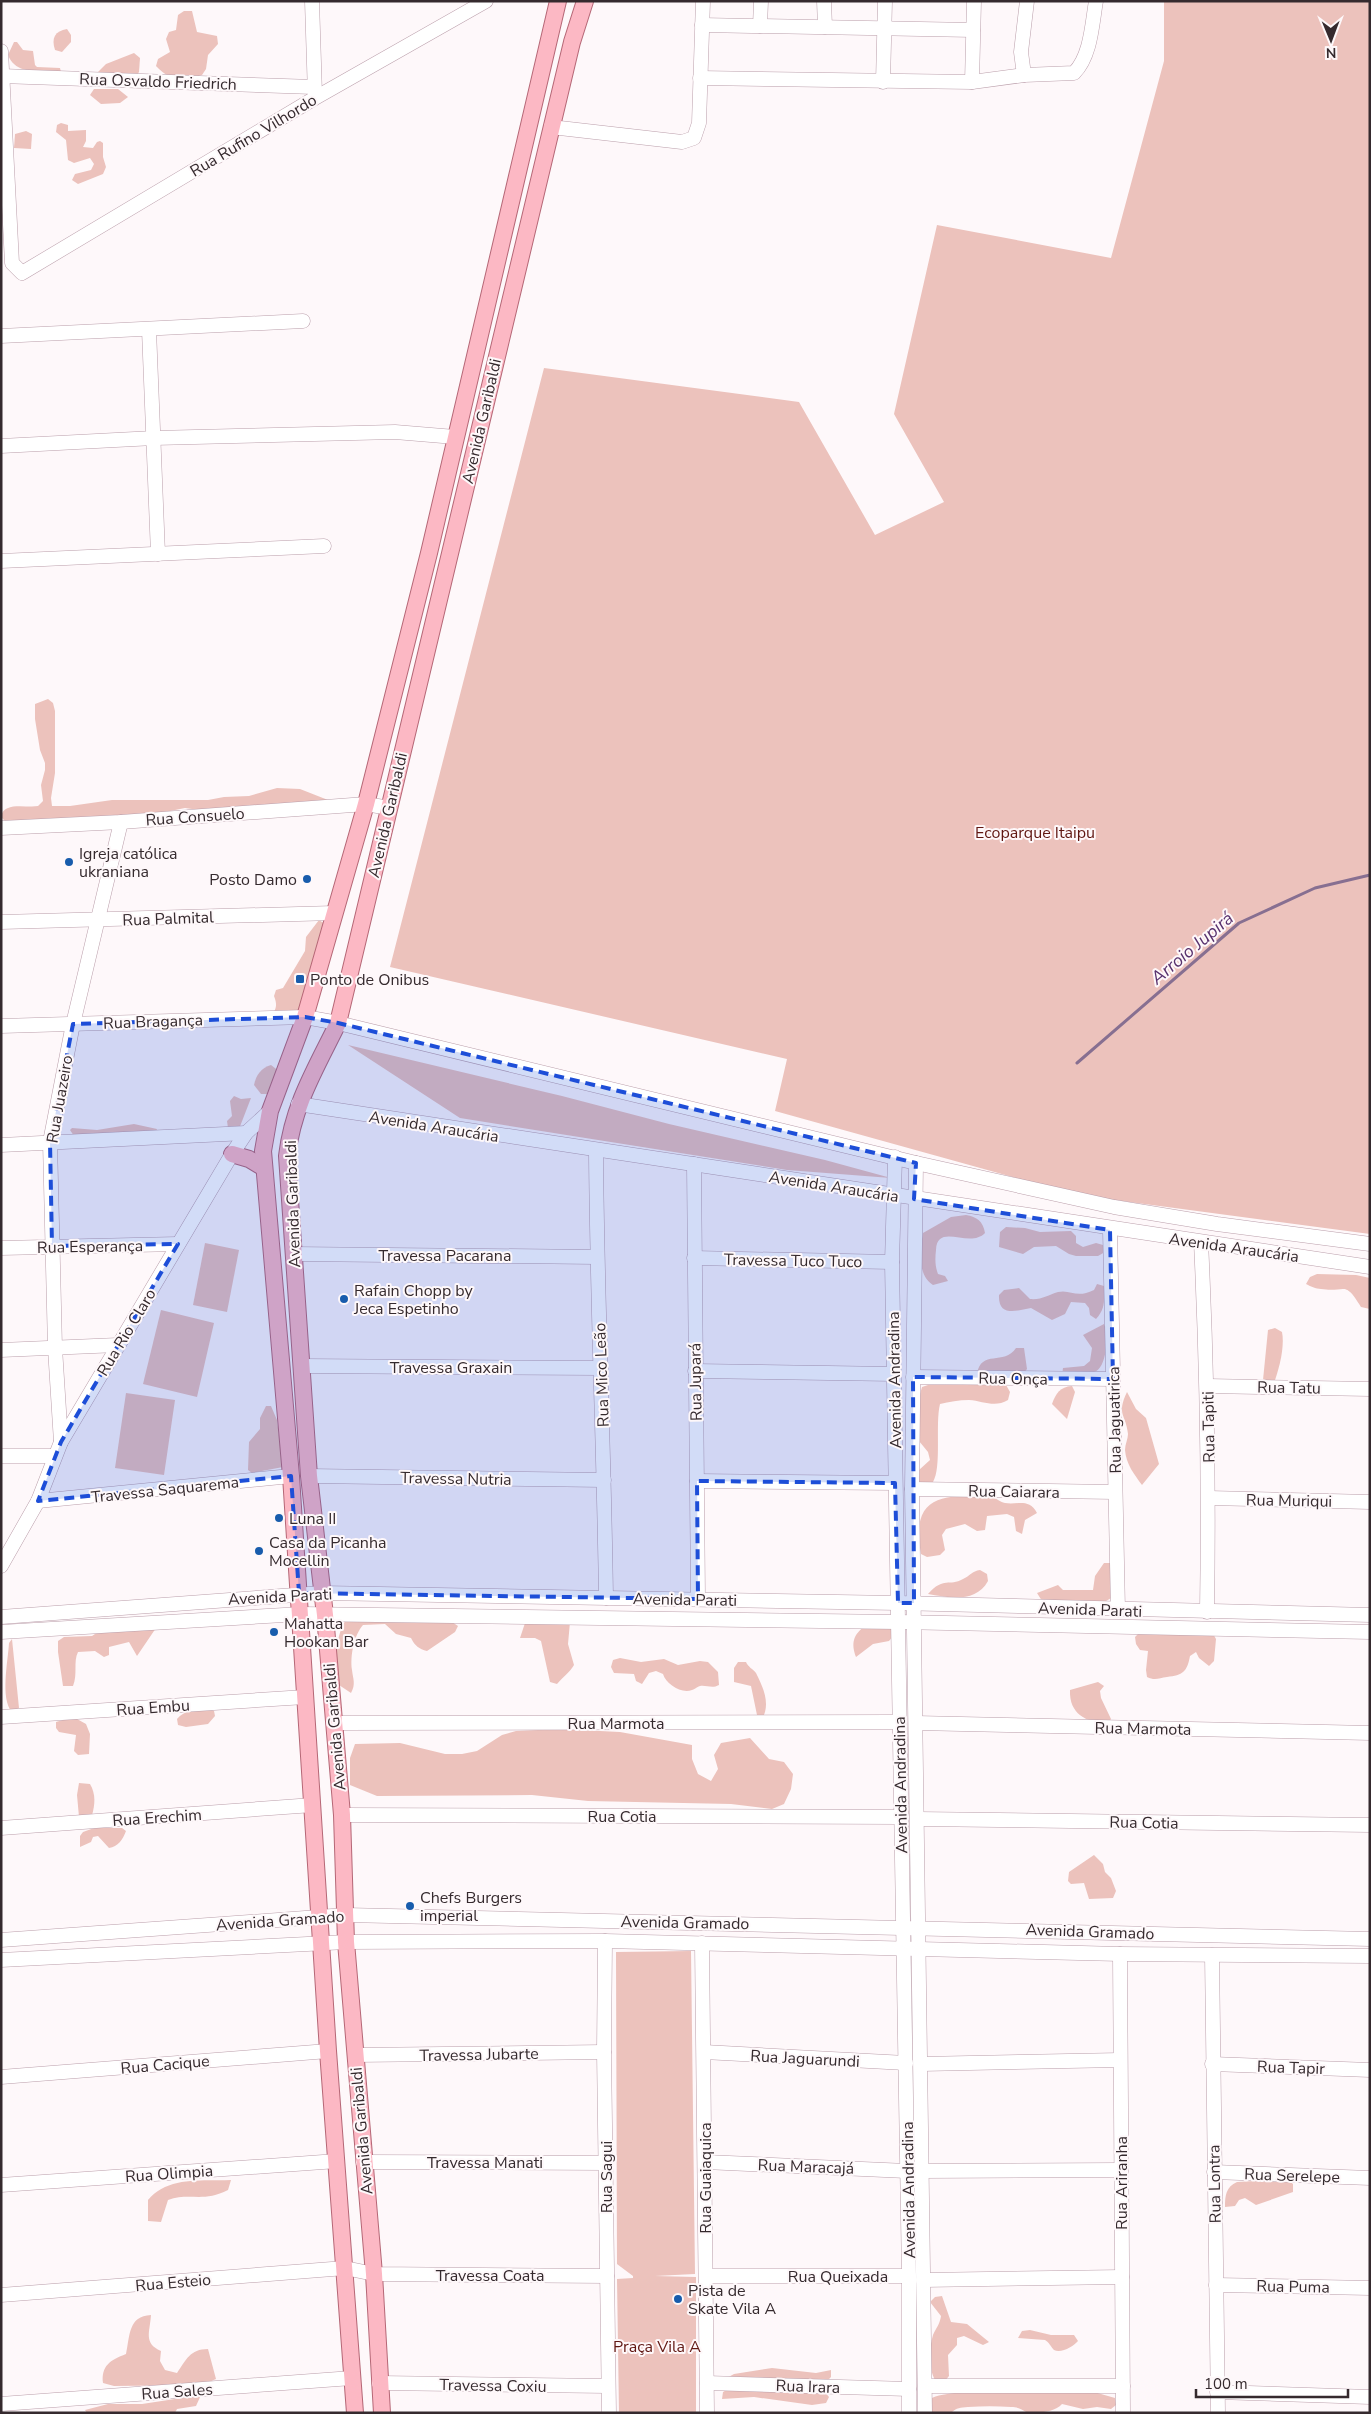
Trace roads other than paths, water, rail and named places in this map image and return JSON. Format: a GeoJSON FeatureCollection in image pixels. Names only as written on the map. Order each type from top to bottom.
{"type":"FeatureCollection","features":[{"type":"Feature","properties":{"kind":"main road","name":"Avenida Garibaldi"},"geometry":{"type":"LineString","coordinates":[[355,2413],[328,2051],[323,1944],[305,1697],[300,1593],[264,1168],[265,1135],[278,1086],[305,1017],[366,804],[433,534],[558,1]]}},
{"type":"Feature","properties":{"kind":"main road","name":"Avenida Garibaldi"},"geometry":{"type":"LineString","coordinates":[[382,2413],[374,2274],[363,2162],[346,1942],[342,1815],[325,1615],[309,1476],[287,1156],[290,1129],[298,1104],[338,1022],[551,127],[572,42],[585,1]]}},
{"type":"Feature","properties":{"kind":"main road"},"geometry":{"type":"LineString","coordinates":[[433,534],[452,540]]}},
{"type":"Feature","properties":{"kind":"main road"},"geometry":{"type":"LineString","coordinates":[[278,1086],[284,1096],[298,1104]]}},
{"type":"Feature","properties":{"kind":"main road"},"geometry":{"type":"LineString","coordinates":[[232,1154],[249,1159],[264,1168]]}},
{"type":"Feature","properties":{"kind":"street"},"geometry":{"type":"LineString","coordinates":[[312,1],[314,92]]}},
{"type":"Feature","properties":{"kind":"street","name":"Rua Rufino Vilhordo"},"geometry":{"type":"LineString","coordinates":[[4,202],[12,263],[22,273],[314,92],[486,1]]}},
{"type":"Feature","properties":{"kind":"street"},"geometry":{"type":"LineString","coordinates":[[551,127],[682,142],[694,138],[699,123],[703,1]]}},
{"type":"Feature","properties":{"kind":"street"},"geometry":{"type":"LineString","coordinates":[[760,26],[762,1]]}},
{"type":"Feature","properties":{"kind":"street"},"geometry":{"type":"LineString","coordinates":[[824,1],[824,28]]}},
{"type":"Feature","properties":{"kind":"street"},"geometry":{"type":"LineString","coordinates":[[882,82],[885,1]]}},
{"type":"Feature","properties":{"kind":"street"},"geometry":{"type":"LineString","coordinates":[[972,82],[974,1]]}},
{"type":"Feature","properties":{"kind":"street"},"geometry":{"type":"LineString","coordinates":[[1024,75],[1020,52],[1027,1]]}},
{"type":"Feature","properties":{"kind":"street"},"geometry":{"type":"LineString","coordinates":[[700,78],[972,82],[1024,75],[1074,73],[1081,66],[1086,54],[1096,1]]}},
{"type":"Feature","properties":{"kind":"street"},"geometry":{"type":"LineString","coordinates":[[702,25],[973,30]]}},
{"type":"Feature","properties":{"kind":"street"},"geometry":{"type":"LineString","coordinates":[[1,51],[4,202]]}},
{"type":"Feature","properties":{"kind":"street","name":"Rua Osvaldo Friedrich"},"geometry":{"type":"LineString","coordinates":[[1,76],[314,92]]}},
{"type":"Feature","properties":{"kind":"street"},"geometry":{"type":"LineString","coordinates":[[1,336],[303,321]]}},
{"type":"Feature","properties":{"kind":"street"},"geometry":{"type":"LineString","coordinates":[[149,330],[158,554]]}},
{"type":"Feature","properties":{"kind":"street"},"geometry":{"type":"LineString","coordinates":[[1,446],[154,438],[396,432],[455,437]]}},
{"type":"Feature","properties":{"kind":"street"},"geometry":{"type":"LineString","coordinates":[[1,561],[324,546]]}},
{"type":"Feature","properties":{"kind":"street","name":"Rua Consuelo"},"geometry":{"type":"LineString","coordinates":[[1,828],[121,822],[366,804],[389,808]]}},
{"type":"Feature","properties":{"kind":"street","name":"Rua Juazeiro"},"geometry":{"type":"LineString","coordinates":[[61,1442],[55,1348],[50,1142],[73,1024],[121,822]]}},
{"type":"Feature","properties":{"kind":"street","name":"Rua Palmital"},"geometry":{"type":"LineString","coordinates":[[1,922],[334,913]]}},
{"type":"Feature","properties":{"kind":"street","name":"Rua Bragança"},"geometry":{"type":"LineString","coordinates":[[1,1026],[305,1017],[338,1022]]}},
{"type":"Feature","properties":{"kind":"street","name":"Avenida Araucária"},"geometry":{"type":"LineString","coordinates":[[338,1022],[895,1158],[1114,1207],[1217,1224],[1370,1244]]}},
{"type":"Feature","properties":{"kind":"street","name":"Avenida Araucária"},"geometry":{"type":"LineString","coordinates":[[298,1104],[1110,1230],[1370,1268]]}},
{"type":"Feature","properties":{"kind":"street","name":"Rua Rio Claro"},"geometry":{"type":"LineString","coordinates":[[1,1566],[38,1501],[61,1442],[118,1345],[232,1154],[246,1133],[270,1111]]}},
{"type":"Feature","properties":{"kind":"street"},"geometry":{"type":"LineString","coordinates":[[1,1145],[246,1133]]}},
{"type":"Feature","properties":{"kind":"street","name":"Rua Mico Leão"},"geometry":{"type":"LineString","coordinates":[[596,1151],[606,1598]]}},
{"type":"Feature","properties":{"kind":"street","name":"Avenida Andradina"},"geometry":{"type":"LineString","coordinates":[[895,1158],[892,1262],[898,1603],[898,1722],[902,1817],[907,2171],[925,2386],[925,2413]]}},
{"type":"Feature","properties":{"kind":"street","name":"Avenida Andradina"},"geometry":{"type":"LineString","coordinates":[[909,2413],[922,2171],[912,1490],[914,1199],[916,1163]]}},
{"type":"Feature","properties":{"kind":"street","name":"Rua Jupará"},"geometry":{"type":"LineString","coordinates":[[694,1164],[698,1600]]}},
{"type":"Feature","properties":{"kind":"street","name":"Rua Jaguatirica"},"geometry":{"type":"LineString","coordinates":[[1110,1230],[1118,1610]]}},
{"type":"Feature","properties":{"kind":"street","name":"Rua Tapiti"},"geometry":{"type":"LineString","coordinates":[[1201,1242],[1208,1386],[1207,1612]]}},
{"type":"Feature","properties":{"kind":"street","name":"Rua Esperança"},"geometry":{"type":"LineString","coordinates":[[1,1248],[178,1244]]}},
{"type":"Feature","properties":{"kind":"street","name":"Travessa Pacarana"},"geometry":{"type":"LineString","coordinates":[[293,1254],[597,1257]]}},
{"type":"Feature","properties":{"kind":"street","name":"Travessa Tuco Tuco"},"geometry":{"type":"LineString","coordinates":[[694,1258],[892,1262]]}},
{"type":"Feature","properties":{"kind":"street"},"geometry":{"type":"LineString","coordinates":[[1,1350],[118,1345]]}},
{"type":"Feature","properties":{"kind":"street","name":"Travessa Graxain"},"geometry":{"type":"LineString","coordinates":[[301,1366],[601,1368]]}},
{"type":"Feature","properties":{"kind":"street"},"geometry":{"type":"LineString","coordinates":[[695,1371],[894,1374]]}},
{"type":"Feature","properties":{"kind":"street","name":"Rua Onça"},"geometry":{"type":"LineString","coordinates":[[913,1377],[1113,1379]]}},
{"type":"Feature","properties":{"kind":"street","name":"Rua Tatu"},"geometry":{"type":"LineString","coordinates":[[1208,1386],[1370,1389]]}},
{"type":"Feature","properties":{"kind":"street"},"geometry":{"type":"LineString","coordinates":[[1,1456],[55,1456]]}},
{"type":"Feature","properties":{"kind":"street","name":"Travessa Saquarema"},"geometry":{"type":"LineString","coordinates":[[38,1501],[291,1476]]}},
{"type":"Feature","properties":{"kind":"street","name":"Travessa Nutria"},"geometry":{"type":"LineString","coordinates":[[309,1476],[604,1480]]}},
{"type":"Feature","properties":{"kind":"street"},"geometry":{"type":"LineString","coordinates":[[697,1481],[895,1483]]}},
{"type":"Feature","properties":{"kind":"street","name":"Rua Caiarara"},"geometry":{"type":"LineString","coordinates":[[912,1490],[1115,1492]]}},
{"type":"Feature","properties":{"kind":"street","name":"Rua Muriqui"},"geometry":{"type":"LineString","coordinates":[[1209,1498],[1370,1502]]}},
{"type":"Feature","properties":{"kind":"street","name":"Avenida Parati"},"geometry":{"type":"LineString","coordinates":[[1,1617],[300,1593],[914,1603],[1118,1610],[1370,1615]]}},
{"type":"Feature","properties":{"kind":"street","name":"Avenida Parati"},"geometry":{"type":"LineString","coordinates":[[1,1632],[301,1614],[914,1622],[1370,1632]]}},
{"type":"Feature","properties":{"kind":"street","name":"Rua Embu"},"geometry":{"type":"LineString","coordinates":[[1,1717],[305,1697]]}},
{"type":"Feature","properties":{"kind":"street","name":"Rua Marmota"},"geometry":{"type":"LineString","coordinates":[[333,1723],[898,1722]]}},
{"type":"Feature","properties":{"kind":"street","name":"Rua Marmota"},"geometry":{"type":"LineString","coordinates":[[916,1723],[1370,1733]]}},
{"type":"Feature","properties":{"kind":"street","name":"Rua Erechim"},"geometry":{"type":"LineString","coordinates":[[1,1828],[313,1805]]}},
{"type":"Feature","properties":{"kind":"street","name":"Rua Cotia"},"geometry":{"type":"LineString","coordinates":[[342,1815],[902,1817]]}},
{"type":"Feature","properties":{"kind":"street","name":"Rua Cotia"},"geometry":{"type":"LineString","coordinates":[[918,1819],[1370,1825]]}},
{"type":"Feature","properties":{"kind":"street","name":"Avenida Gramado"},"geometry":{"type":"LineString","coordinates":[[1,1940],[346,1915],[1370,1939]]}},
{"type":"Feature","properties":{"kind":"street"},"geometry":{"type":"LineString","coordinates":[[133,1931],[136,1952]]}},
{"type":"Feature","properties":{"kind":"street","name":"Avenida Gramado"},"geometry":{"type":"LineString","coordinates":[[1,1960],[346,1942],[605,1941],[1120,1954],[1370,1956]]}},
{"type":"Feature","properties":{"kind":"street","name":"Rua Sagui"},"geometry":{"type":"LineString","coordinates":[[605,1941],[604,2052],[609,2413]]}},
{"type":"Feature","properties":{"kind":"street","name":"Rua Guaiaquica"},"geometry":{"type":"LineString","coordinates":[[702,1943],[707,2413]]}},
{"type":"Feature","properties":{"kind":"street","name":"Rua Ariranha"},"geometry":{"type":"LineString","coordinates":[[1120,1954],[1123,2413]]}},
{"type":"Feature","properties":{"kind":"street","name":"Rua Lontra"},"geometry":{"type":"LineString","coordinates":[[1212,1955],[1218,2413]]}},
{"type":"Feature","properties":{"kind":"street","name":"Rua Cacique"},"geometry":{"type":"LineString","coordinates":[[1,2077],[328,2051]]}},
{"type":"Feature","properties":{"kind":"street","name":"Travessa Jubarte"},"geometry":{"type":"LineString","coordinates":[[355,2056],[604,2052]]}},
{"type":"Feature","properties":{"kind":"street","name":"Rua Jaguarundi"},"geometry":{"type":"LineString","coordinates":[[704,2052],[906,2063]]}},
{"type":"Feature","properties":{"kind":"street"},"geometry":{"type":"LineString","coordinates":[[921,2064],[1120,2060]]}},
{"type":"Feature","properties":{"kind":"street","name":"Rua Tapir"},"geometry":{"type":"LineString","coordinates":[[1212,2064],[1370,2070]]}},
{"type":"Feature","properties":{"kind":"street","name":"Rua Olimpia"},"geometry":{"type":"LineString","coordinates":[[1,2185],[337,2161]]}},
{"type":"Feature","properties":{"kind":"street","name":"Travessa Manati"},"geometry":{"type":"LineString","coordinates":[[363,2162],[606,2163]]}},
{"type":"Feature","properties":{"kind":"street","name":"Rua Maracajá"},"geometry":{"type":"LineString","coordinates":[[705,2162],[907,2171]]}},
{"type":"Feature","properties":{"kind":"street"},"geometry":{"type":"LineString","coordinates":[[922,2171],[1121,2170]]}},
{"type":"Feature","properties":{"kind":"street","name":"Rua Serelepe"},"geometry":{"type":"LineString","coordinates":[[1214,2172],[1370,2178]]}},
{"type":"Feature","properties":{"kind":"street","name":"Rua Esteio"},"geometry":{"type":"LineString","coordinates":[[1,2295],[345,2268],[374,2274]]}},
{"type":"Feature","properties":{"kind":"street","name":"Travessa Coata"},"geometry":{"type":"LineString","coordinates":[[374,2274],[606,2276]]}},
{"type":"Feature","properties":{"kind":"street","name":"Rua Queixada"},"geometry":{"type":"LineString","coordinates":[[706,2276],[1122,2277]]}},
{"type":"Feature","properties":{"kind":"street","name":"Rua Puma"},"geometry":{"type":"LineString","coordinates":[[1216,2285],[1370,2288]]}},
{"type":"Feature","properties":{"kind":"street","name":"Rua Sales"},"geometry":{"type":"LineString","coordinates":[[1,2404],[352,2378]]}},
{"type":"Feature","properties":{"kind":"street","name":"Rua Irara"},"geometry":{"type":"LineString","coordinates":[[707,2383],[909,2389]]}},
{"type":"Feature","properties":{"kind":"street","name":"Travessa Coxiu"},"geometry":{"type":"LineString","coordinates":[[379,2384],[608,2386]]}},
{"type":"Feature","properties":{"kind":"street"},"geometry":{"type":"LineString","coordinates":[[925,2386],[1123,2386]]}},
{"type":"Feature","properties":{"kind":"street"},"geometry":{"type":"LineString","coordinates":[[1217,2392],[1370,2397]]}},
{"type":"Feature","properties":{"kind":"waterway","name":"Arroio Jupirá"},"geometry":{"type":"LineString","coordinates":[[1077,1063],[1239,923],[1315,888],[1370,875]]}},
{"type":"Feature","properties":{"kind":"place","name":"Igreja católica ukraniana"},"geometry":{"type":"Point","coordinates":[69,862]}},
{"type":"Feature","properties":{"kind":"place","name":"Posto Damo"},"geometry":{"type":"Point","coordinates":[307,879]}},
{"type":"Feature","properties":{"kind":"place","name":"Ponto de Onibus"},"geometry":{"type":"Point","coordinates":[300,979]}},
{"type":"Feature","properties":{"kind":"place","name":"Rafain Chopp by Jeca Espetinho"},"geometry":{"type":"Point","coordinates":[344,1299]}},
{"type":"Feature","properties":{"kind":"place","name":"Luna II"},"geometry":{"type":"Point","coordinates":[279,1518]}},
{"type":"Feature","properties":{"kind":"place","name":"Casa da Picanha Mocellin"},"geometry":{"type":"Point","coordinates":[259,1551]}},
{"type":"Feature","properties":{"kind":"place","name":"Mahatta Hookan Bar"},"geometry":{"type":"Point","coordinates":[274,1632]}},
{"type":"Feature","properties":{"kind":"place","name":"Chefs Burgers imperial"},"geometry":{"type":"Point","coordinates":[410,1906]}},
{"type":"Feature","properties":{"kind":"place","name":"Pista de Skate Vila A"},"geometry":{"type":"Point","coordinates":[678,2299]}},
{"type":"Feature","properties":{"kind":"park label","name":"Ecoparque Itaipu"},"geometry":{"type":"Point","coordinates":[1035,832]}},
{"type":"Feature","properties":{"kind":"park label","name":"Praça Vila A"},"geometry":{"type":"Point","coordinates":[657,2346]}}]}
